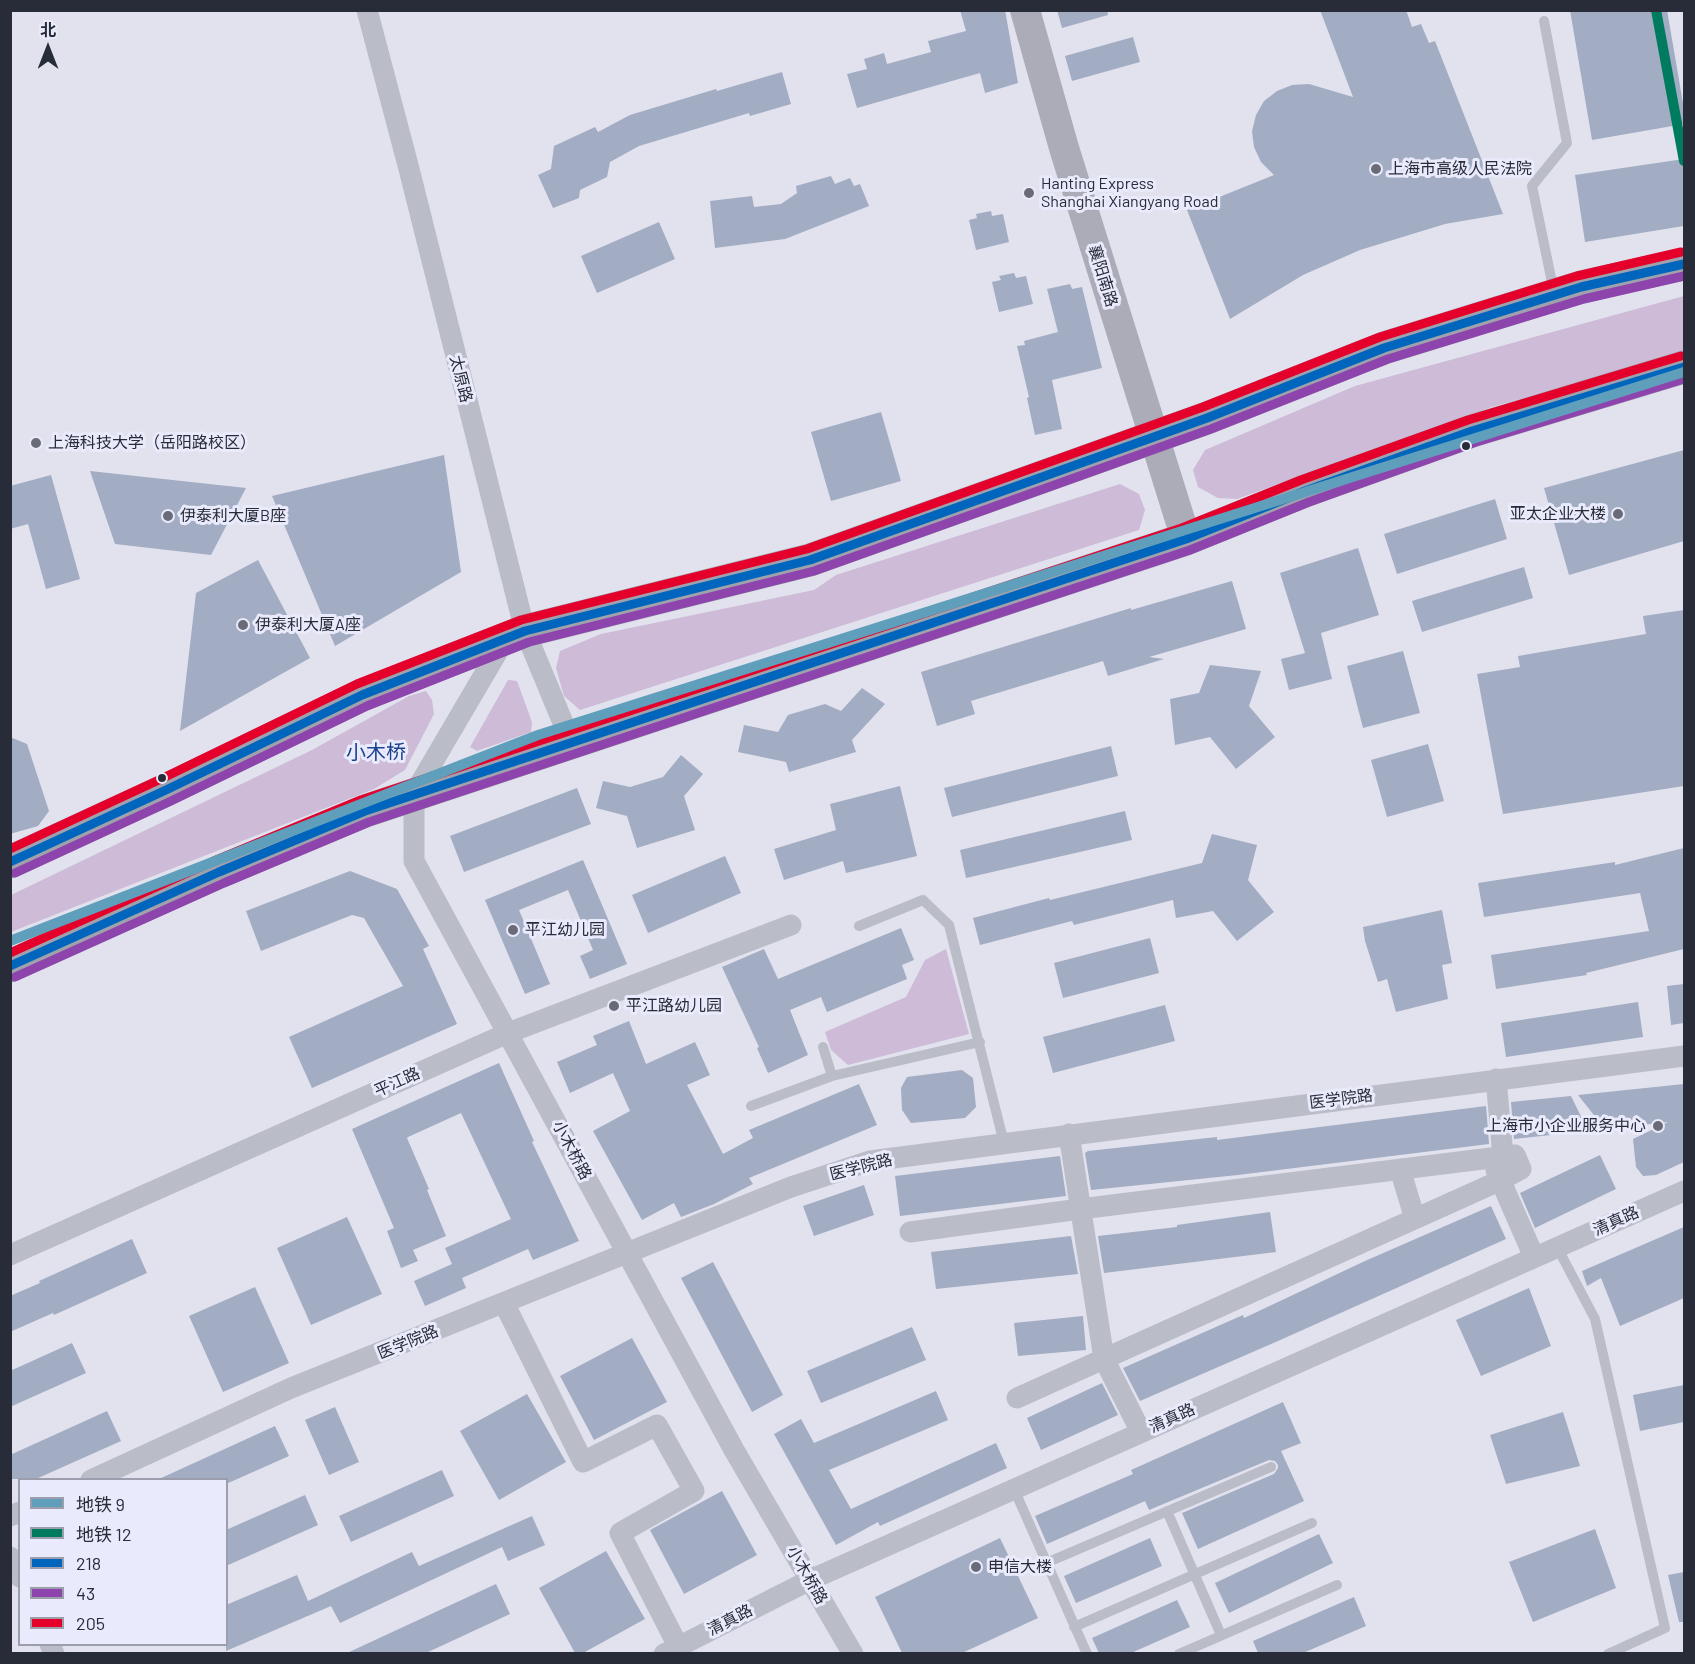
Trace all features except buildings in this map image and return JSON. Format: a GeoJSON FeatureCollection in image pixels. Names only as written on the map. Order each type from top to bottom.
{"type":"FeatureCollection","features":[{"type":"Feature","properties":{"kind":"main road"},"geometry":{"type":"LineString","coordinates":[[10,862],[166,790],[362,695],[515,635],[810,560],[1207,418],[1383,348],[1554,295],[1684,264]]}},
{"type":"Feature","properties":{"kind":"main road"},"geometry":{"type":"LineString","coordinates":[[10,966],[250,859],[365,811],[1186,539],[1305,491],[1472,431],[1684,367]]}},
{"type":"Feature","properties":{"kind":"street","name":"太原路"},"geometry":{"type":"LineString","coordinates":[[367,10],[409,169],[515,635],[571,742]]}},
{"type":"Feature","properties":{"kind":"street","name":"襄阳南路"},"geometry":{"type":"LineString","coordinates":[[1025,10],[1064,148],[1152,437],[1186,539]]}},
{"type":"Feature","properties":{"kind":"street"},"geometry":{"type":"LineString","coordinates":[[414,794],[515,635]]}},
{"type":"Feature","properties":{"kind":"street","name":"小木桥路"},"geometry":{"type":"LineString","coordinates":[[414,794],[414,861],[734,1450],[853,1653]]}},
{"type":"Feature","properties":{"kind":"street","name":"平江路"},"geometry":{"type":"LineString","coordinates":[[10,1255],[508,1033],[791,926]]}},
{"type":"Feature","properties":{"kind":"street","name":"医学院路"},"geometry":{"type":"LineString","coordinates":[[93,1478],[291,1388],[791,1187],[870,1161],[1684,1056]]}},
{"type":"Feature","properties":{"kind":"street"},"geometry":{"type":"LineString","coordinates":[[1496,1079],[1499,1181],[1534,1257]]}},
{"type":"Feature","properties":{"kind":"street"},"geometry":{"type":"LineString","coordinates":[[1069,1134],[1104,1359],[1142,1432]]}},
{"type":"Feature","properties":{"kind":"street"},"geometry":{"type":"LineString","coordinates":[[910,1232],[1497,1156]]}},
{"type":"Feature","properties":{"kind":"street"},"geometry":{"type":"LineString","coordinates":[[1400,1168],[1415,1219]]}},
{"type":"Feature","properties":{"kind":"street"},"geometry":{"type":"LineString","coordinates":[[1017,1398],[1499,1181]]}},
{"type":"Feature","properties":{"kind":"street","name":"清真路"},"geometry":{"type":"LineString","coordinates":[[671,1650],[810,1580],[1684,1191]]}},
{"type":"Feature","properties":{"kind":"street"},"geometry":{"type":"LineString","coordinates":[[504,1303],[583,1462],[657,1425],[694,1491],[620,1533],[671,1650]]}},
{"type":"Feature","properties":{"kind":"street"},"geometry":{"type":"LineString","coordinates":[[10,1557],[18,1573]]}},
{"type":"Feature","properties":{"kind":"lane"},"geometry":{"type":"LineString","coordinates":[[1544,21],[1567,143],[1532,186],[1554,295]]}},
{"type":"Feature","properties":{"kind":"lane"},"geometry":{"type":"LineString","coordinates":[[859,926],[922,900],[949,926],[1004,1143]]}},
{"type":"Feature","properties":{"kind":"lane"},"geometry":{"type":"LineString","coordinates":[[751,1106],[832,1076],[980,1042]]}},
{"type":"Feature","properties":{"kind":"lane"},"geometry":{"type":"LineString","coordinates":[[823,1047],[832,1076]]}},
{"type":"Feature","properties":{"kind":"lane"},"geometry":{"type":"LineString","coordinates":[[1557,1247],[1595,1319],[1665,1628],[1608,1653]]}},
{"type":"Feature","properties":{"kind":"lane"},"geometry":{"type":"LineString","coordinates":[[1046,1563],[1271,1467]]}},
{"type":"Feature","properties":{"kind":"lane"},"geometry":{"type":"LineString","coordinates":[[1014,1489],[1086,1653]]}},
{"type":"Feature","properties":{"kind":"lane"},"geometry":{"type":"LineString","coordinates":[[1167,1511],[1221,1635]]}},
{"type":"Feature","properties":{"kind":"lane"},"geometry":{"type":"LineString","coordinates":[[1074,1627],[1312,1523]]}},
{"type":"Feature","properties":{"kind":"lane"},"geometry":{"type":"LineString","coordinates":[[1179,1653],[1337,1585]]}},
{"type":"Feature","properties":{"kind":"shaded area"},"geometry":{"type":"Polygon","coordinates":[[[1684,296],[1684,353],[1492,407],[1237,499],[1218,498],[1198,487],[1193,470],[1205,450],[1355,386],[1684,296]]]}},
{"type":"Feature","properties":{"kind":"shaded area"},"geometry":{"type":"Polygon","coordinates":[[[1120,484],[1139,494],[1145,510],[1139,530],[580,710],[564,696],[556,668],[560,651],[601,634],[814,590],[836,575],[1120,484]]]}},
{"type":"Feature","properties":{"kind":"shaded area"},"geometry":{"type":"Polygon","coordinates":[[[508,680],[517,681],[532,722],[531,732],[477,751],[470,747],[508,680]]]}},
{"type":"Feature","properties":{"kind":"shaded area"},"geometry":{"type":"Polygon","coordinates":[[[426,691],[432,700],[434,714],[405,770],[374,789],[11,932],[11,895],[312,750],[409,696],[426,691]]]}},
{"type":"Feature","properties":{"kind":"shaded area"},"geometry":{"type":"Polygon","coordinates":[[[946,949],[969,1034],[848,1065],[831,1050],[825,1032],[906,997],[925,960],[946,949]]]}},
{"type":"Feature","properties":{"kind":"metro line","name":"12"},"geometry":{"type":"LineString","coordinates":[[1656,10],[1684,161]]}},
{"type":"Feature","properties":{"kind":"metro line","name":"9"},"geometry":{"type":"LineString","coordinates":[[10,941],[538,735],[1684,372]]}},
{"type":"Feature","properties":{"kind":"transit line","name":"205"},"geometry":{"type":"LineString","coordinates":[[10,849],[357,684],[521,620],[807,549],[1203,407],[1380,337],[1577,276],[1681,252]]}},
{"type":"Feature","properties":{"kind":"transit line","name":"218"},"geometry":{"type":"LineString","coordinates":[[10,862],[166,790],[362,695],[525,631],[810,560],[1207,418],[1384,348],[1581,287],[1684,264]]}},
{"type":"Feature","properties":{"kind":"transit line","name":"43"},"geometry":{"type":"LineString","coordinates":[[15,873],[171,801],[367,706],[529,642],[814,571],[1211,429],[1388,359],[1584,299],[1684,276]]}},
{"type":"Feature","properties":{"kind":"transit line","name":"205"},"geometry":{"type":"LineString","coordinates":[[10,953],[214,861],[361,800],[1182,528],[1301,480],[1468,420],[1681,356]]}},
{"type":"Feature","properties":{"kind":"transit line","name":"218"},"geometry":{"type":"LineString","coordinates":[[10,966],[219,872],[365,811],[1186,539],[1305,491],[1472,431],[1684,367]]}},
{"type":"Feature","properties":{"kind":"transit line","name":"43"},"geometry":{"type":"LineString","coordinates":[[15,977],[224,883],[369,822],[1190,550],[1309,502],[1476,442],[1684,379]]}},
{"type":"Feature","properties":{"kind":"place","name":"上海市高级人民法院"},"geometry":{"type":"Point","coordinates":[1376,169]}},
{"type":"Feature","properties":{"kind":"place","name":"Hanting Express Shanghai Xiangyang Road"},"geometry":{"type":"Point","coordinates":[1029,193]}},
{"type":"Feature","properties":{"kind":"place","name":"上海科技大学（岳阳路校区）"},"geometry":{"type":"Point","coordinates":[36,443]}},
{"type":"Feature","properties":{"kind":"place","name":"亚太企业大楼"},"geometry":{"type":"Point","coordinates":[1618,514]}},
{"type":"Feature","properties":{"kind":"place","name":"伊泰利大厦B座"},"geometry":{"type":"Point","coordinates":[168,516]}},
{"type":"Feature","properties":{"kind":"place","name":"伊泰利大厦A座"},"geometry":{"type":"Point","coordinates":[243,625]}},
{"type":"Feature","properties":{"kind":"place","name":"平江幼儿园"},"geometry":{"type":"Point","coordinates":[513,930]}},
{"type":"Feature","properties":{"kind":"place","name":"平江路幼儿园"},"geometry":{"type":"Point","coordinates":[614,1006]}},
{"type":"Feature","properties":{"kind":"place","name":"上海市小企业服务中心"},"geometry":{"type":"Point","coordinates":[1658,1126]}},
{"type":"Feature","properties":{"kind":"place","name":"申信大楼"},"geometry":{"type":"Point","coordinates":[976,1567]}},
{"type":"Feature","properties":{"kind":"district","name":"小木桥"},"geometry":{"type":"Point","coordinates":[376,752]}}]}
